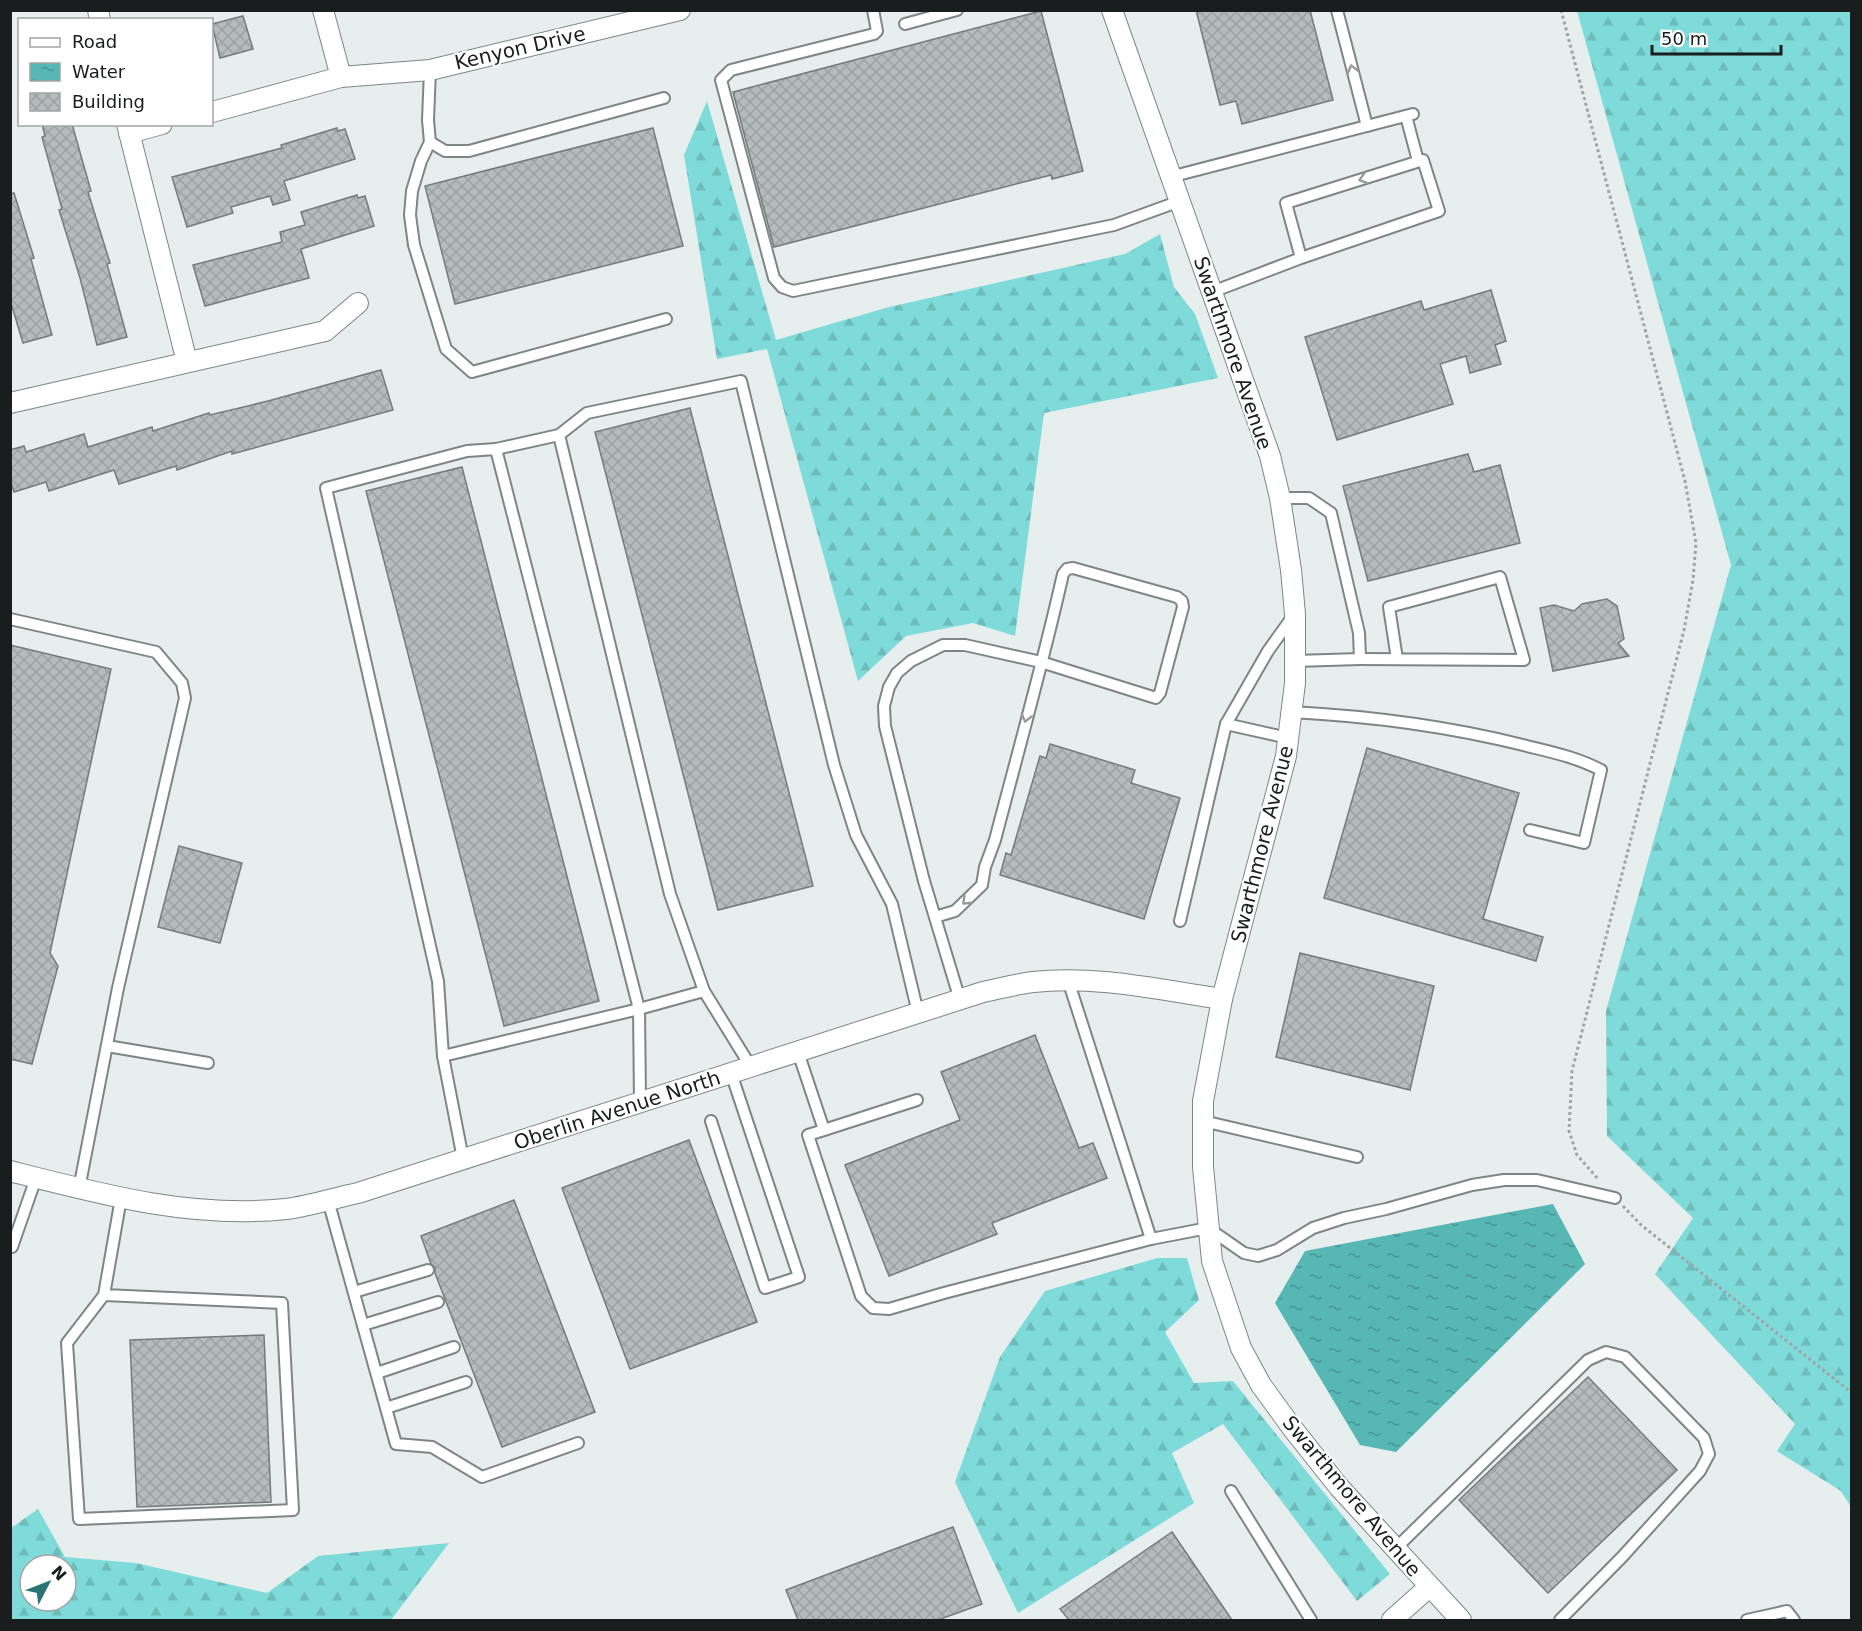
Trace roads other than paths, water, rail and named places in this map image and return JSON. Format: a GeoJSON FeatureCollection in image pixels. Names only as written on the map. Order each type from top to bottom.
{"type":"FeatureCollection","features":[{"type":"Feature","properties":{"kind":"street"},"geometry":{"type":"LineString","coordinates":[[323,10],[341,78]]}},
{"type":"Feature","properties":{"kind":"street","name":"Kenyon Drive"},"geometry":{"type":"LineString","coordinates":[[213,112],[341,78],[430,70],[621,17],[680,10]]}},
{"type":"Feature","properties":{"kind":"street","name":"Swarthmore Avenue"},"geometry":{"type":"LineString","coordinates":[[1112,10],[1270,456],[1280,498],[1295,614],[1295,683],[1286,756],[1222,999],[1203,1101],[1203,1167],[1212,1261],[1241,1348],[1261,1385],[1339,1487],[1461,1620]]}},
{"type":"Feature","properties":{"kind":"street"},"geometry":{"type":"LineString","coordinates":[[148,126],[128,129],[188,362]]}},
{"type":"Feature","properties":{"kind":"street"},"geometry":{"type":"LineString","coordinates":[[10,404],[325,331],[358,303]]}},
{"type":"Feature","properties":{"kind":"street","name":"Oberlin Avenue North"},"geometry":{"type":"LineString","coordinates":[[10,1171],[80,1189],[172,1207],[236,1211],[287,1209],[358,1193],[983,992],[1031,982],[1107,981],[1222,999]]}},
{"type":"Feature","properties":{"kind":"street"},"geometry":{"type":"LineString","coordinates":[[1392,1620],[1429,1587]]}},
{"type":"Feature","properties":{"kind":"lane"},"geometry":{"type":"LineString","coordinates":[[873,10],[877,31],[874,34],[731,70],[721,80],[774,278],[782,287],[792,291],[1114,225],[1180,201]]}},
{"type":"Feature","properties":{"kind":"lane"},"geometry":{"type":"LineString","coordinates":[[905,24],[957,10]]}},
{"type":"Feature","properties":{"kind":"lane"},"geometry":{"type":"LineString","coordinates":[[1336,10],[1368,126]]}},
{"type":"Feature","properties":{"kind":"lane"},"geometry":{"type":"LineString","coordinates":[[430,70],[428,120],[430,142],[421,161],[412,192],[410,215],[414,245],[446,350],[472,372],[666,319]]}},
{"type":"Feature","properties":{"kind":"lane"},"geometry":{"type":"LineString","coordinates":[[430,142],[445,151],[469,151],[664,98]]}},
{"type":"Feature","properties":{"kind":"lane"},"geometry":{"type":"LineString","coordinates":[[1170,177],[1410,115],[1418,161]]}},
{"type":"Feature","properties":{"kind":"lane"},"geometry":{"type":"LineString","coordinates":[[1212,292],[1301,258],[1439,211],[1423,160],[1286,202],[1301,258]]}},
{"type":"Feature","properties":{"kind":"lane"},"geometry":{"type":"LineString","coordinates":[[463,1160],[443,1056],[438,981],[326,488],[467,451],[496,449],[559,435],[587,413],[741,381],[834,765],[856,835],[892,904],[918,1013]]}},
{"type":"Feature","properties":{"kind":"lane"},"geometry":{"type":"LineString","coordinates":[[559,435],[670,894],[704,991],[751,1067]]}},
{"type":"Feature","properties":{"kind":"lane"},"geometry":{"type":"LineString","coordinates":[[496,449],[639,1009],[640,1101]]}},
{"type":"Feature","properties":{"kind":"lane"},"geometry":{"type":"LineString","coordinates":[[1280,498],[1309,498],[1331,513],[1359,633],[1360,658]]}},
{"type":"Feature","properties":{"kind":"lane"},"geometry":{"type":"LineString","coordinates":[[935,917],[955,911],[982,885],[1041,662],[1064,574],[1067,570],[1073,568],[1177,597],[1182,601],[1183,607],[1160,693],[1156,698],[1041,662],[965,645],[943,645],[911,661],[897,673],[889,687],[884,706],[885,726],[924,881],[960,1000]]}},
{"type":"Feature","properties":{"kind":"lane"},"geometry":{"type":"LineString","coordinates":[[1295,660],[1360,658],[1398,659],[1524,660],[1500,578],[1389,607],[1398,659]]}},
{"type":"Feature","properties":{"kind":"lane"},"geometry":{"type":"LineString","coordinates":[[1180,921],[1226,724],[1268,651],[1295,614]]}},
{"type":"Feature","properties":{"kind":"lane"},"geometry":{"type":"LineString","coordinates":[[10,619],[156,652],[182,682],[185,698],[118,988],[80,1189]]}},
{"type":"Feature","properties":{"kind":"lane"},"geometry":{"type":"LineString","coordinates":[[1291,712],[1340,715],[1497,738],[1579,759],[1601,770],[1584,843],[1530,830]]}},
{"type":"Feature","properties":{"kind":"lane"},"geometry":{"type":"LineString","coordinates":[[1226,724],[1288,738]]}},
{"type":"Feature","properties":{"kind":"lane"},"geometry":{"type":"LineString","coordinates":[[1068,980],[1151,1239]]}},
{"type":"Feature","properties":{"kind":"lane"},"geometry":{"type":"LineString","coordinates":[[443,1056],[704,991]]}},
{"type":"Feature","properties":{"kind":"lane"},"geometry":{"type":"LineString","coordinates":[[107,1046],[208,1063]]}},
{"type":"Feature","properties":{"kind":"lane"},"geometry":{"type":"LineString","coordinates":[[798,1052],[824,1130]]}},
{"type":"Feature","properties":{"kind":"lane"},"geometry":{"type":"LineString","coordinates":[[711,1121],[765,1288],[799,1277],[731,1073]]}},
{"type":"Feature","properties":{"kind":"lane"},"geometry":{"type":"LineString","coordinates":[[917,1100],[808,1136],[861,1296],[873,1308],[889,1309],[1151,1239],[1208,1228],[1244,1253],[1258,1256],[1277,1250],[1313,1228],[1344,1218],[1472,1185],[1504,1180],[1538,1180],[1615,1198]]}},
{"type":"Feature","properties":{"kind":"lane"},"geometry":{"type":"LineString","coordinates":[[1203,1121],[1357,1157]]}},
{"type":"Feature","properties":{"kind":"lane"},"geometry":{"type":"LineString","coordinates":[[11,1248],[36,1178]]}},
{"type":"Feature","properties":{"kind":"lane"},"geometry":{"type":"LineString","coordinates":[[104,1295],[282,1303],[293,1510],[79,1519],[68,1343],[104,1295],[121,1198]]}},
{"type":"Feature","properties":{"kind":"lane"},"geometry":{"type":"LineString","coordinates":[[328,1200],[396,1444],[432,1447],[482,1477],[578,1443]]}},
{"type":"Feature","properties":{"kind":"lane"},"geometry":{"type":"LineString","coordinates":[[354,1292],[428,1270]]}},
{"type":"Feature","properties":{"kind":"lane"},"geometry":{"type":"LineString","coordinates":[[363,1325],[438,1302]]}},
{"type":"Feature","properties":{"kind":"lane"},"geometry":{"type":"LineString","coordinates":[[377,1373],[454,1347]]}},
{"type":"Feature","properties":{"kind":"lane"},"geometry":{"type":"LineString","coordinates":[[1395,1549],[1588,1360],[1606,1352],[1625,1357],[1704,1438],[1709,1454],[1700,1471],[1623,1556],[1560,1620]]}},
{"type":"Feature","properties":{"kind":"lane"},"geometry":{"type":"LineString","coordinates":[[386,1408],[466,1382]]}},
{"type":"Feature","properties":{"kind":"lane"},"geometry":{"type":"LineString","coordinates":[[1231,1491],[1311,1620]]}},
{"type":"Feature","properties":{"kind":"lane"},"geometry":{"type":"LineString","coordinates":[[1747,1620],[1787,1611],[1794,1620]]}},
{"type":"Feature","properties":{"kind":"water"},"geometry":{"type":"Polygon","coordinates":[[[1553,1204],[1585,1264],[1396,1452],[1360,1445],[1275,1303],[1305,1251],[1553,1204]]]}}]}
